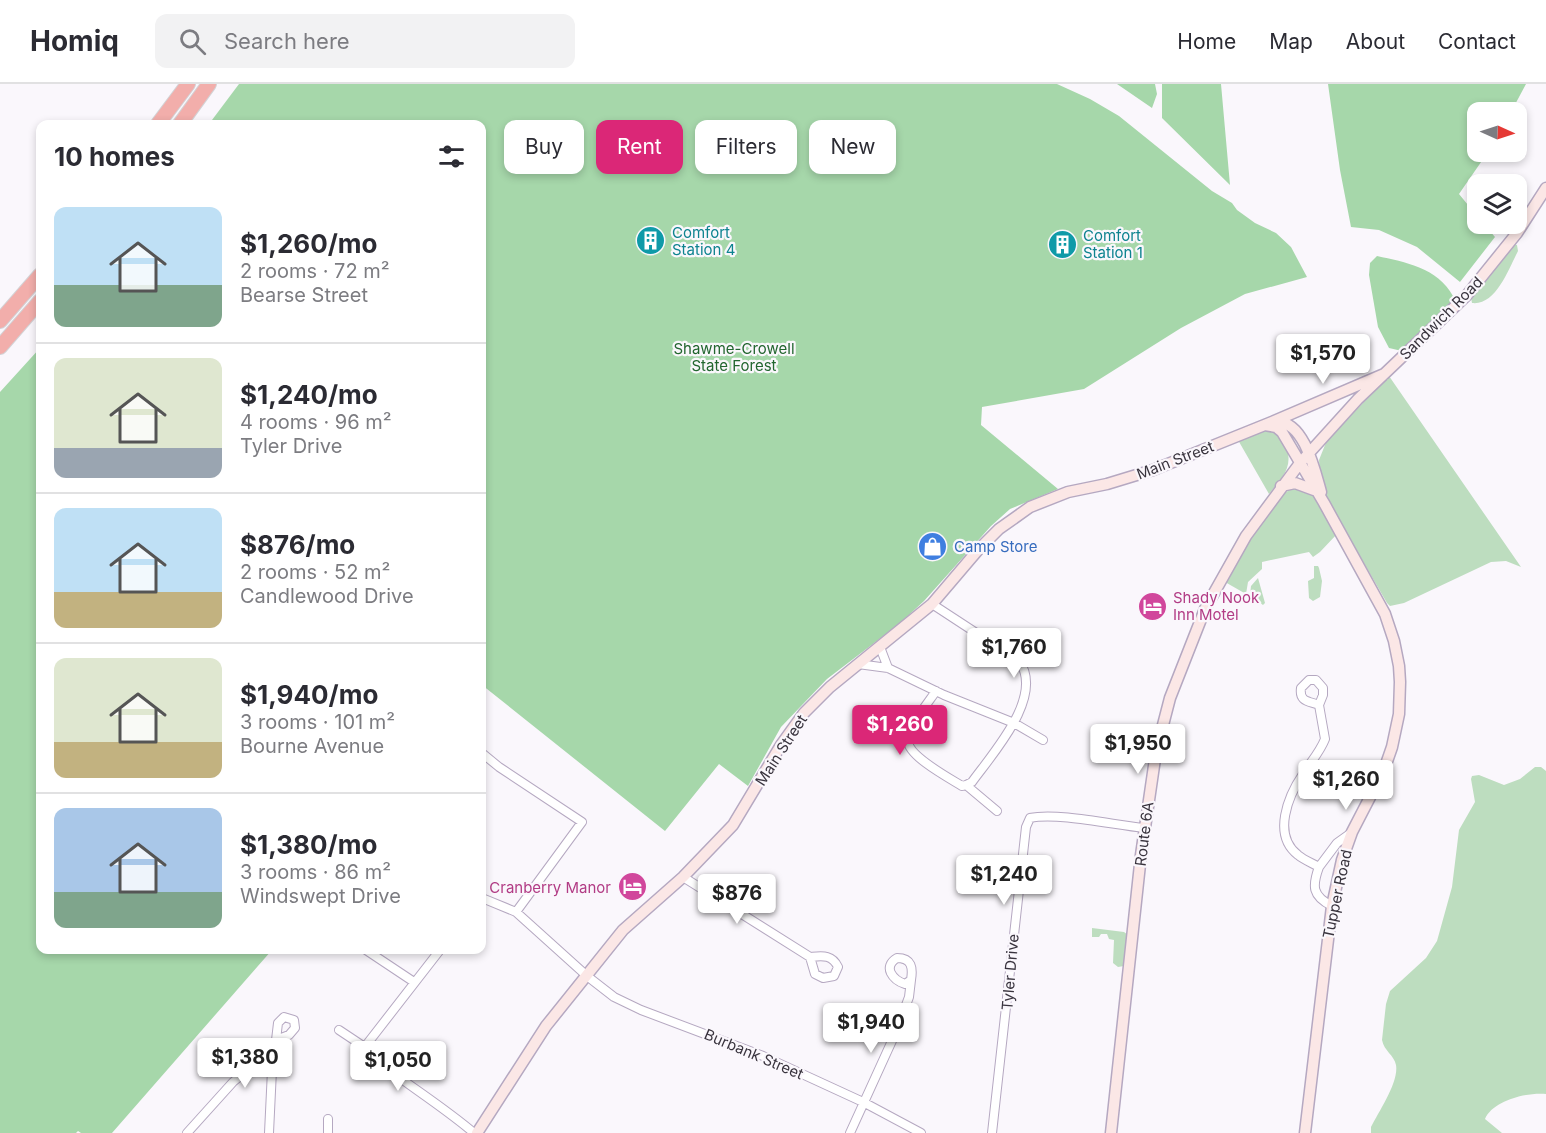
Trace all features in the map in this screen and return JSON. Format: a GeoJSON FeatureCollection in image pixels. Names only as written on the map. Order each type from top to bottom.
{"type":"FeatureCollection","features":[{"type":"Feature","properties":{"kind":"highway"},"geometry":{"type":"LineString","coordinates":[[161,120],[188,84]]}},
{"type":"Feature","properties":{"kind":"highway"},"geometry":{"type":"LineString","coordinates":[[183,120],[209,84]]}},
{"type":"Feature","properties":{"kind":"highway"},"geometry":{"type":"LineString","coordinates":[[0,321],[36,280]]}},
{"type":"Feature","properties":{"kind":"highway"},"geometry":{"type":"LineString","coordinates":[[0,348],[36,306]]}},
{"type":"Feature","properties":{"kind":"main road","name":"Sandwich Road"},"geometry":{"type":"LineString","coordinates":[[1300,463],[1384,374],[1467,295],[1517,233],[1546,188]]}},
{"type":"Feature","properties":{"kind":"main road","name":"Main Street"},"geometry":{"type":"LineString","coordinates":[[475,1133],[546,1026],[623,930],[683,877],[734,825],[798,720],[816,700],[932,604],[999,529],[1030,507],[1068,492],[1107,484],[1153,470],[1384,374]]}},
{"type":"Feature","properties":{"kind":"main road"},"geometry":{"type":"LineString","coordinates":[[1268,424],[1281,421],[1289,425],[1309,452]]}},
{"type":"Feature","properties":{"kind":"main road"},"geometry":{"type":"LineString","coordinates":[[1268,424],[1280,430],[1300,463]]}},
{"type":"Feature","properties":{"kind":"main road","name":"Tupper Road"},"geometry":{"type":"LineString","coordinates":[[1309,452],[1324,503]]}},
{"type":"Feature","properties":{"kind":"main road","name":"Tupper Road"},"geometry":{"type":"LineString","coordinates":[[1300,463],[1385,614],[1400,666],[1399,714],[1392,747],[1384,770],[1352,832],[1342,860],[1332,906],[1305,1133]]}},
{"type":"Feature","properties":{"kind":"main road","name":"Route 6A"},"geometry":{"type":"LineString","coordinates":[[1111,1133],[1144,828],[1156,752],[1180,670],[1205,609],[1254,523],[1300,463]]}},
{"type":"Feature","properties":{"kind":"main road"},"geometry":{"type":"LineString","coordinates":[[1281,487],[1295,483],[1315,490]]}},
{"type":"Feature","properties":{"kind":"street"},"geometry":{"type":"LineString","coordinates":[[932,604],[1019,660],[1025,669],[1028,684],[1014,723],[972,782],[966,785],[962,786],[939,772],[912,752],[909,747],[908,740],[912,729],[936,691]]}},
{"type":"Feature","properties":{"kind":"street"},"geometry":{"type":"LineString","coordinates":[[880,646],[888,668]]}},
{"type":"Feature","properties":{"kind":"street"},"geometry":{"type":"LineString","coordinates":[[858,664],[888,668],[936,691],[1014,723],[1043,740]]}},
{"type":"Feature","properties":{"kind":"street"},"geometry":{"type":"LineString","coordinates":[[1319,705],[1325,739],[1293,792],[1284,820],[1290,844],[1294,850],[1298,855],[1319,867]]}},
{"type":"Feature","properties":{"kind":"street"},"geometry":{"type":"LineString","coordinates":[[486,756],[582,822],[516,912]]}},
{"type":"Feature","properties":{"kind":"street"},"geometry":{"type":"LineString","coordinates":[[966,785],[997,811]]}},
{"type":"Feature","properties":{"kind":"street","name":"Tyler Drive"},"geometry":{"type":"LineString","coordinates":[[992,1133],[1026,827],[1030,818],[1038,816],[1144,828]]}},
{"type":"Feature","properties":{"kind":"street"},"geometry":{"type":"LineString","coordinates":[[1332,906],[1323,902],[1314,886],[1319,867],[1337,843],[1352,832]]}},
{"type":"Feature","properties":{"kind":"street"},"geometry":{"type":"LineString","coordinates":[[683,877],[810,957]]}},
{"type":"Feature","properties":{"kind":"street","name":"Burbank Street"},"geometry":{"type":"LineString","coordinates":[[486,900],[516,912],[587,976],[614,997],[641,1010],[763,1056],[863,1102],[921,1133]]}},
{"type":"Feature","properties":{"kind":"street"},"geometry":{"type":"LineString","coordinates":[[372,954],[414,982]]}},
{"type":"Feature","properties":{"kind":"street"},"geometry":{"type":"LineString","coordinates":[[437,954],[367,1044],[366,1052],[475,1133]]}},
{"type":"Feature","properties":{"kind":"street"},"geometry":{"type":"LineString","coordinates":[[850,1133],[896,1032],[909,997],[911,981]]}},
{"type":"Feature","properties":{"kind":"street"},"geometry":{"type":"LineString","coordinates":[[339,1030],[366,1048]]}},
{"type":"Feature","properties":{"kind":"street"},"geometry":{"type":"LineString","coordinates":[[268,1133],[273,1049],[276,1040]]}},
{"type":"Feature","properties":{"kind":"street"},"geometry":{"type":"LineString","coordinates":[[187,1133],[233,1082],[273,1049]]}},
{"type":"Feature","properties":{"kind":"street"},"geometry":{"type":"LineString","coordinates":[[328,1119],[328,1133]]}},
{"type":"Feature","properties":{"kind":"green space","name":"Shawme-Crowell State Forest"},"geometry":{"type":"Polygon","coordinates":[[[239,84],[1057,84],[1090,99],[1119,116],[1212,191],[1232,203],[1237,210],[1255,223],[1276,233],[1291,247],[1307,277],[1245,294],[1181,328],[1084,389],[982,407],[981,425],[1058,489],[1010,509],[991,526],[924,601],[899,624],[827,679],[781,727],[748,786],[719,764],[665,831],[486,688],[486,120],[212,120],[239,84]]]}},
{"type":"Feature","properties":{"kind":"green space"},"geometry":{"type":"Polygon","coordinates":[[[1117,84],[1155,84],[1157,94],[1152,108],[1117,84]]]}},
{"type":"Feature","properties":{"kind":"green space"},"geometry":{"type":"Polygon","coordinates":[[[1162,84],[1221,84],[1230,185],[1162,118],[1162,84]]]}},
{"type":"Feature","properties":{"kind":"green space"},"geometry":{"type":"Polygon","coordinates":[[[1328,84],[1526,84],[1516,102],[1467,102],[1467,162],[1481,162],[1473,174],[1467,174],[1467,182],[1459,194],[1467,204],[1467,234],[1492,234],[1495,237],[1460,282],[1417,247],[1379,230],[1351,227],[1340,170],[1328,84]]]}},
{"type":"Feature","properties":{"kind":"green space"},"geometry":{"type":"Polygon","coordinates":[[[1514,244],[1517,245],[1518,251],[1501,284],[1488,299],[1472,303],[1471,298],[1514,244]]]}},
{"type":"Feature","properties":{"kind":"green space"},"geometry":{"type":"Polygon","coordinates":[[[1377,256],[1409,264],[1430,273],[1447,286],[1453,296],[1450,305],[1402,351],[1389,348],[1378,327],[1369,275],[1370,263],[1377,256]]]}},
{"type":"Feature","properties":{"kind":"green space"},"geometry":{"type":"Polygon","coordinates":[[[36,352],[36,954],[269,954],[112,1133],[81,1133],[78,1131],[76,1133],[0,1133],[0,392],[36,352]]]}},
{"type":"Feature","properties":{"kind":"green space"},"geometry":{"type":"Polygon","coordinates":[[[1389,376],[1521,567],[1506,561],[1491,562],[1404,603],[1390,606],[1387,603],[1328,501],[1320,475],[1319,460],[1327,440],[1389,376]]]}},
{"type":"Feature","properties":{"kind":"green space"},"geometry":{"type":"Polygon","coordinates":[[[1268,429],[1280,436],[1289,459],[1286,471],[1269,494],[1238,440],[1268,429]]]}},
{"type":"Feature","properties":{"kind":"green space"},"geometry":{"type":"Polygon","coordinates":[[[1294,488],[1316,497],[1337,534],[1313,557],[1309,552],[1262,562],[1262,569],[1248,582],[1246,594],[1225,582],[1266,515],[1285,493],[1294,488]]]}},
{"type":"Feature","properties":{"kind":"green space"},"geometry":{"type":"Polygon","coordinates":[[[1314,566],[1318,566],[1322,581],[1320,597],[1313,601],[1309,598],[1308,581],[1314,578],[1314,566]]]}},
{"type":"Feature","properties":{"kind":"green space"},"geometry":{"type":"Polygon","coordinates":[[[1258,578],[1265,603],[1263,605],[1250,595],[1251,586],[1258,578]]]}},
{"type":"Feature","properties":{"kind":"green space"},"geometry":{"type":"Polygon","coordinates":[[[1535,767],[1541,767],[1546,771],[1546,1094],[1521,1096],[1503,1102],[1489,1112],[1485,1119],[1502,1133],[1371,1133],[1371,1127],[1392,1088],[1396,1072],[1395,1062],[1382,1040],[1386,1004],[1390,991],[1426,958],[1437,941],[1452,887],[1459,830],[1475,802],[1472,776],[1479,775],[1504,785],[1520,779],[1535,767]]]}},
{"type":"Feature","properties":{"kind":"green space"},"geometry":{"type":"Polygon","coordinates":[[[1092,928],[1124,932],[1128,935],[1124,966],[1118,967],[1113,963],[1114,940],[1109,939],[1107,934],[1092,937],[1092,928]]]}},
{"type":"Feature","properties":{"kind":"place","name":"Comfort Station 4"},"geometry":{"type":"Point","coordinates":[651,241]}},
{"type":"Feature","properties":{"kind":"place","name":"Comfort Station 1"},"geometry":{"type":"Point","coordinates":[1062,244]}},
{"type":"Feature","properties":{"kind":"place","name":"Camp Store"},"geometry":{"type":"Point","coordinates":[933,546]}},
{"type":"Feature","properties":{"kind":"place","name":"Shady Nook Inn Motel"},"geometry":{"type":"Point","coordinates":[1152,606]}},
{"type":"Feature","properties":{"kind":"place","name":"Cranberry Manor"},"geometry":{"type":"Point","coordinates":[632,887]}}]}
